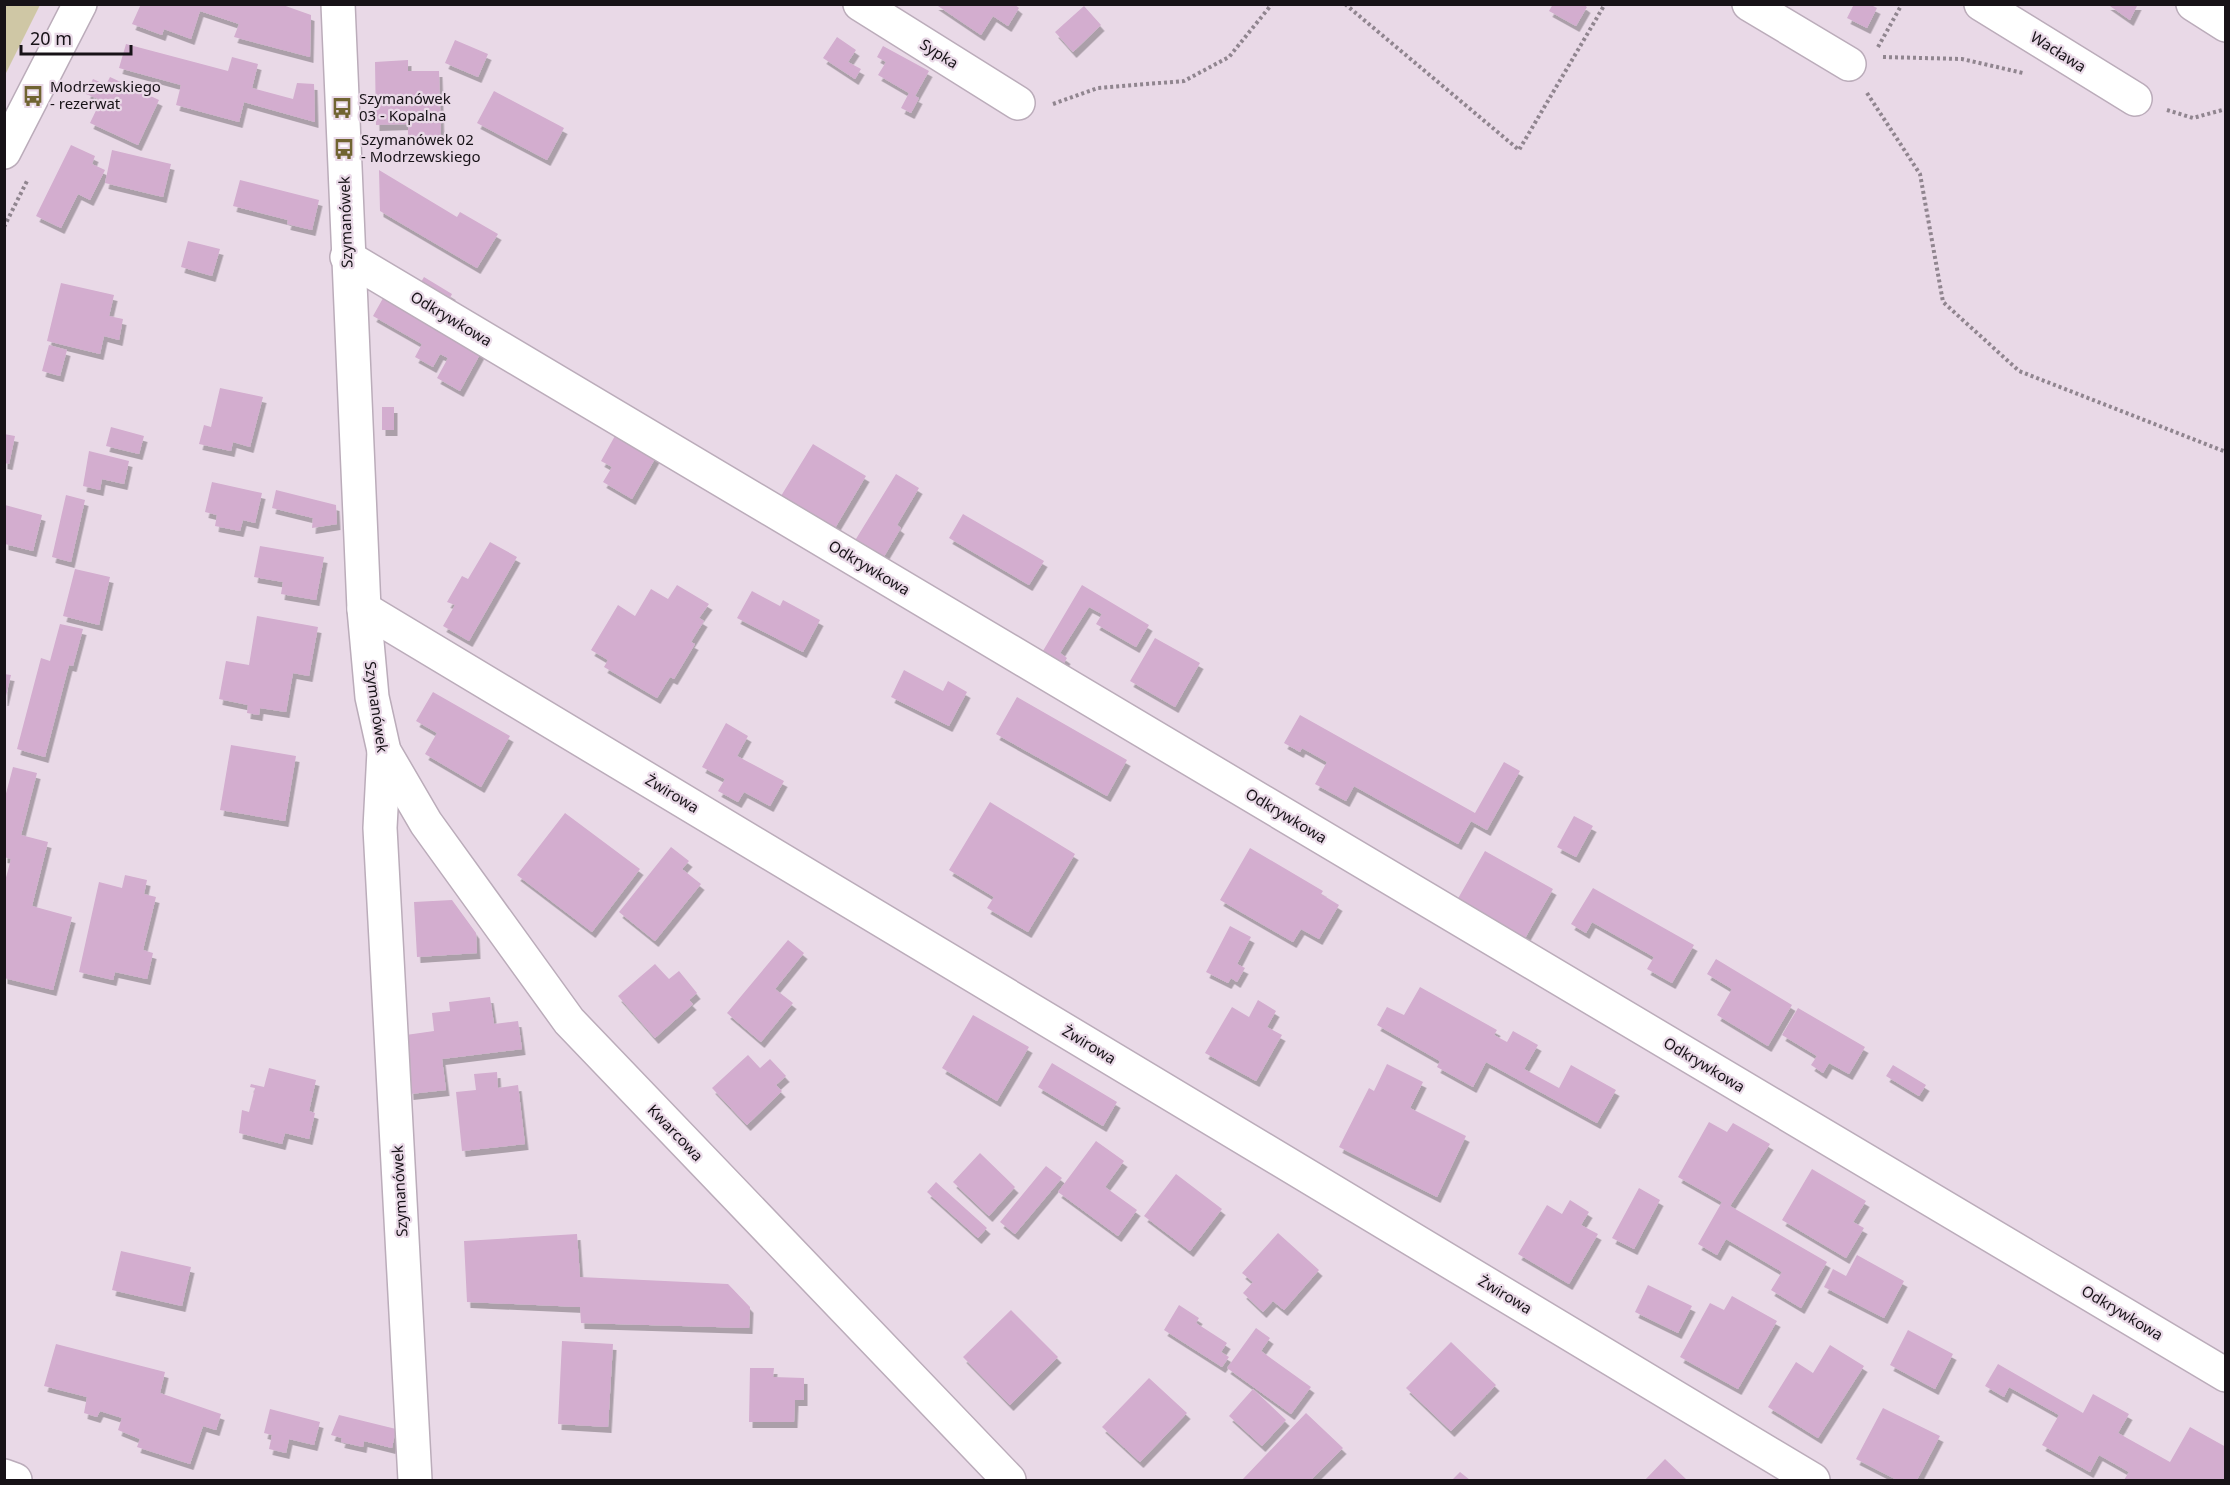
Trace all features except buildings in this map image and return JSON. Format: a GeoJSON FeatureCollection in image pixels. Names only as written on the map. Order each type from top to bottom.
{"type":"FeatureCollection","features":[{"type":"Feature","properties":{"kind":"street"},"geometry":{"type":"LineString","coordinates":[[4,152],[80,4]]}},
{"type":"Feature","properties":{"kind":"street","name":"Szymanówek"},"geometry":{"type":"LineString","coordinates":[[338,4],[347,257],[364,609],[372,697],[384,751],[380,828],[415,1480]]}},
{"type":"Feature","properties":{"kind":"street","name":"Sypka"},"geometry":{"type":"LineString","coordinates":[[860,4],[1018,104]]}},
{"type":"Feature","properties":{"kind":"street"},"geometry":{"type":"LineString","coordinates":[[1749,4],[1849,64]]}},
{"type":"Feature","properties":{"kind":"street","name":"Wacława"},"geometry":{"type":"LineString","coordinates":[[1981,4],[2135,99]]}},
{"type":"Feature","properties":{"kind":"street"},"geometry":{"type":"LineString","coordinates":[[2193,4],[2226,25]]}},
{"type":"Feature","properties":{"kind":"street","name":"Odkrywkowa"},"geometry":{"type":"LineString","coordinates":[[347,257],[2226,1375]]}},
{"type":"Feature","properties":{"kind":"street","name":"Żwirowa"},"geometry":{"type":"LineString","coordinates":[[364,609],[1813,1480]]}},
{"type":"Feature","properties":{"kind":"street","name":"Kwarcowa"},"geometry":{"type":"LineString","coordinates":[[384,751],[426,823],[569,1022],[1009,1480]]}},
{"type":"Feature","properties":{"kind":"street"},"geometry":{"type":"LineString","coordinates":[[4,1476],[15,1480]]}},
{"type":"Feature","properties":{"kind":"path"},"geometry":{"type":"LineString","coordinates":[[1018,104],[1036,110],[1098,88],[1184,81],[1229,57],[1272,4]]}},
{"type":"Feature","properties":{"kind":"path"},"geometry":{"type":"LineString","coordinates":[[1345,4],[1519,150],[1605,4]]}},
{"type":"Feature","properties":{"kind":"path"},"geometry":{"type":"LineString","coordinates":[[1902,4],[1873,57],[1849,64],[1920,174],[1943,302],[2019,370],[2226,452]]}},
{"type":"Feature","properties":{"kind":"shaded area"},"geometry":{"type":"Polygon","coordinates":[[[4,5],[40,5],[5,75],[4,5]]]}},
{"type":"Feature","properties":{"kind":"place","name":"Modrzewskiego - rezerwat"},"geometry":{"type":"Point","coordinates":[33,96]}},
{"type":"Feature","properties":{"kind":"place","name":"Szymanówek 03 - Kopalna"},"geometry":{"type":"Point","coordinates":[342,108]}},
{"type":"Feature","properties":{"kind":"place","name":"Szymanówek 02 - Modrzewskiego"},"geometry":{"type":"Point","coordinates":[344,149]}}]}
